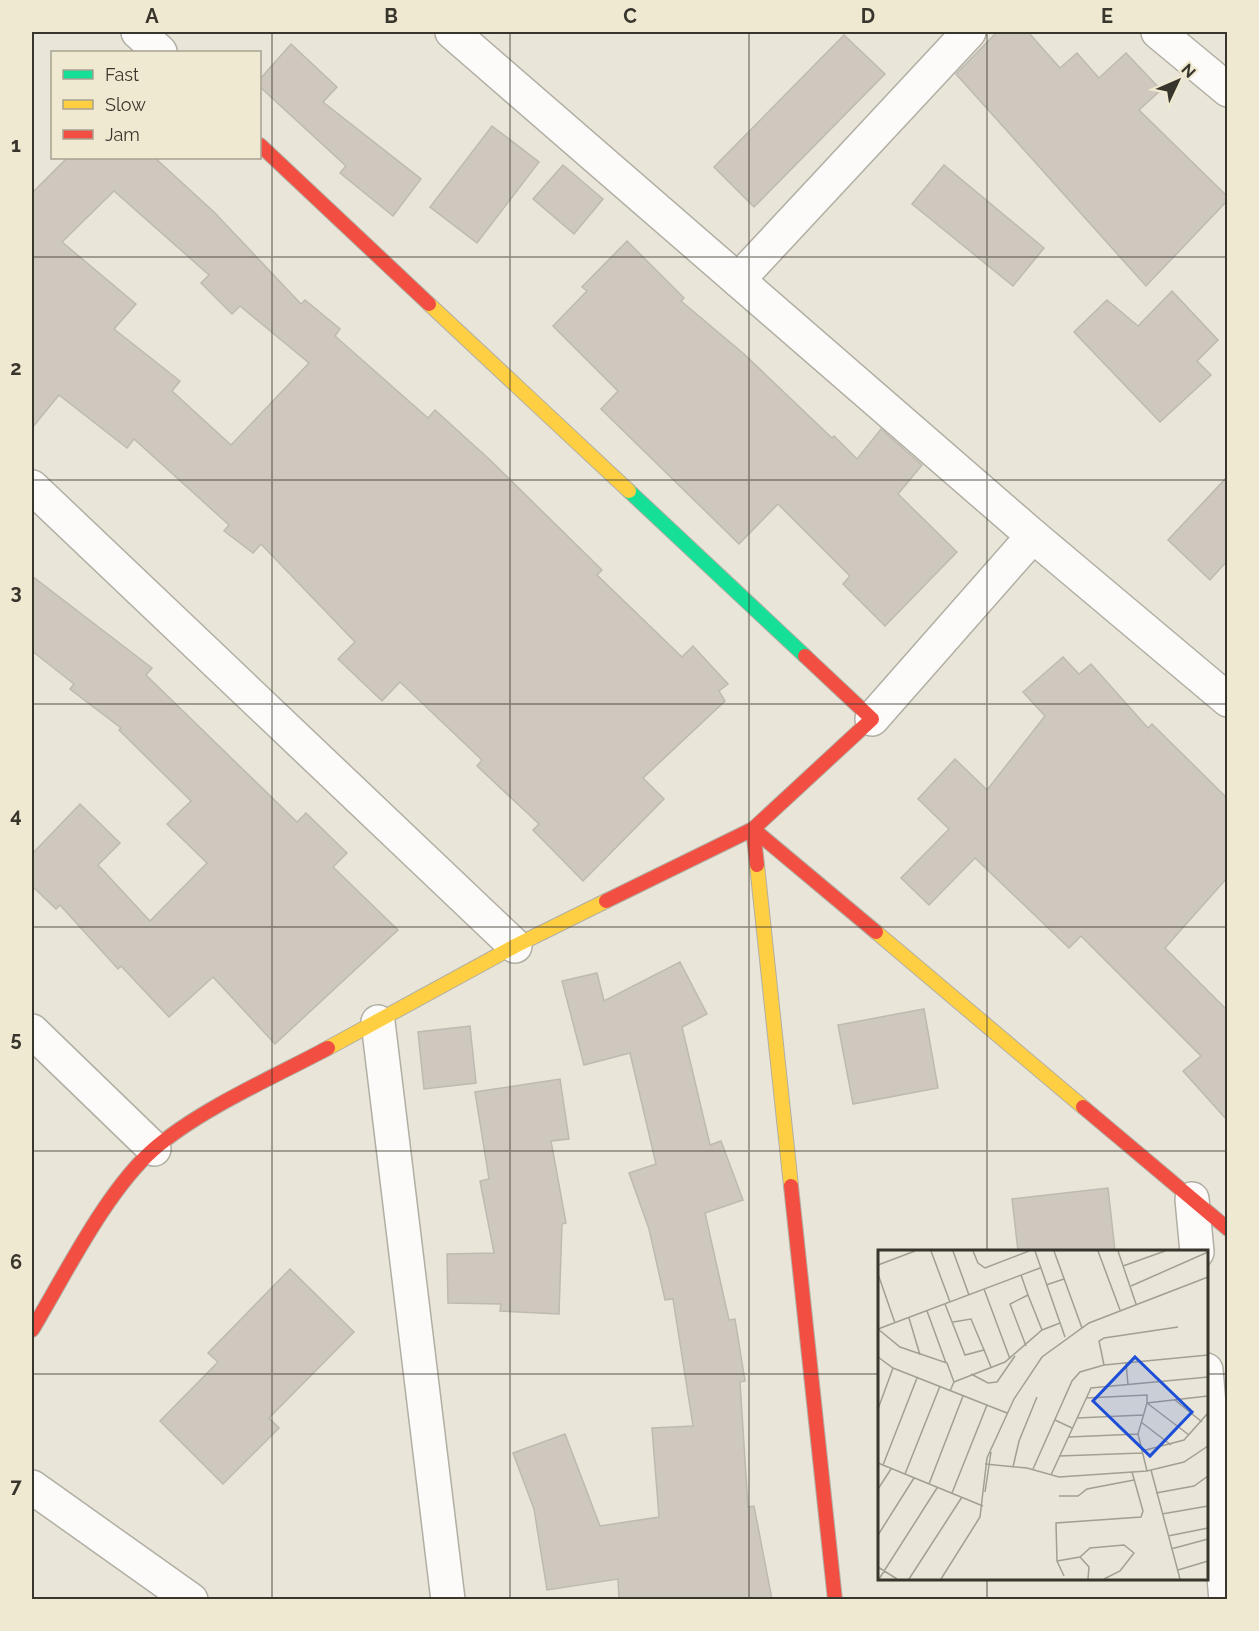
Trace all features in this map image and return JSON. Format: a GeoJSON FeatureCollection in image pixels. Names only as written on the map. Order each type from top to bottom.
{"type":"FeatureCollection","features":[{"type":"Feature","properties":{"kind":"street"},"geometry":{"type":"LineString","coordinates":[[138,32],[159,51]]}},
{"type":"Feature","properties":{"kind":"street"},"geometry":{"type":"LineString","coordinates":[[452,32],[1033,536],[1227,700]]}},
{"type":"Feature","properties":{"kind":"street"},"geometry":{"type":"LineString","coordinates":[[738,280],[969,32]]}},
{"type":"Feature","properties":{"kind":"street"},"geometry":{"type":"LineString","coordinates":[[1158,32],[1227,90]]}},
{"type":"Feature","properties":{"kind":"street"},"geometry":{"type":"LineString","coordinates":[[261,146],[872,719]]}},
{"type":"Feature","properties":{"kind":"street"},"geometry":{"type":"LineString","coordinates":[[32,487],[515,946]]}},
{"type":"Feature","properties":{"kind":"street"},"geometry":{"type":"LineString","coordinates":[[32,1330],[110,1200],[154,1149],[213,1109],[378,1022],[515,946],[753,829],[872,719],[1033,536]]}},
{"type":"Feature","properties":{"kind":"street"},"geometry":{"type":"LineString","coordinates":[[753,829],[1227,1229]]}},
{"type":"Feature","properties":{"kind":"street"},"geometry":{"type":"LineString","coordinates":[[753,829],[835,1599]]}},
{"type":"Feature","properties":{"kind":"street"},"geometry":{"type":"LineString","coordinates":[[378,1022],[448,1599]]}},
{"type":"Feature","properties":{"kind":"street"},"geometry":{"type":"LineString","coordinates":[[32,1032],[154,1149]]}},
{"type":"Feature","properties":{"kind":"street"},"geometry":{"type":"LineString","coordinates":[[1192,1199],[1197,1250]]}},
{"type":"Feature","properties":{"kind":"street"},"geometry":{"type":"LineString","coordinates":[[1208,1393],[1226,1599]]}},
{"type":"Feature","properties":{"kind":"street"},"geometry":{"type":"LineString","coordinates":[[32,1487],[191,1599]]}},
{"type":"Feature","properties":{"kind":"building"},"geometry":{"type":"Polygon","coordinates":[[[997,32],[1028,32],[1060,68],[1077,53],[1099,78],[1126,53],[1161,90],[1139,110],[1227,196],[1227,201],[1146,286],[956,74],[997,32]]]}},
{"type":"Feature","properties":{"kind":"building"},"geometry":{"type":"Polygon","coordinates":[[[844,35],[885,74],[754,207],[714,167],[844,35]]]}},
{"type":"Feature","properties":{"kind":"building"},"geometry":{"type":"Polygon","coordinates":[[[291,44],[337,87],[323,102],[421,179],[393,216],[340,173],[346,166],[261,88],[261,78],[291,44]]]}},
{"type":"Feature","properties":{"kind":"building"},"geometry":{"type":"Polygon","coordinates":[[[492,126],[539,162],[477,243],[430,207],[492,126]]]}},
{"type":"Feature","properties":{"kind":"building"},"geometry":{"type":"Polygon","coordinates":[[[66,159],[156,159],[214,212],[301,304],[305,300],[340,329],[335,336],[428,418],[435,410],[489,459],[602,570],[597,575],[682,657],[693,646],[728,684],[719,691],[725,701],[643,778],[664,799],[583,881],[533,830],[539,824],[477,766],[482,760],[400,682],[382,701],[338,659],[355,642],[261,544],[253,553],[224,531],[229,525],[134,439],[127,448],[59,395],[32,428],[32,193],[66,159]],[[114,191],[62,242],[136,304],[114,329],[180,381],[172,391],[231,445],[309,363],[240,306],[232,314],[201,283],[209,275],[114,191]]]}},
{"type":"Feature","properties":{"kind":"building"},"geometry":{"type":"Polygon","coordinates":[[[563,165],[603,199],[574,234],[533,199],[563,165]]]}},
{"type":"Feature","properties":{"kind":"building"},"geometry":{"type":"Polygon","coordinates":[[[944,165],[1044,248],[1013,286],[912,204],[944,165]]]}},
{"type":"Feature","properties":{"kind":"building"},"geometry":{"type":"Polygon","coordinates":[[[627,241],[684,298],[681,301],[744,354],[857,459],[881,429],[922,465],[898,494],[957,552],[885,626],[843,584],[850,576],[778,504],[739,544],[601,409],[618,391],[553,326],[587,291],[582,287],[627,241]]]}},
{"type":"Feature","properties":{"kind":"building"},"geometry":{"type":"Polygon","coordinates":[[[1172,291],[1218,340],[1197,361],[1211,375],[1160,422],[1074,332],[1107,300],[1138,326],[1172,291]]]}},
{"type":"Feature","properties":{"kind":"building"},"geometry":{"type":"Polygon","coordinates":[[[1227,477],[1227,561],[1210,580],[1168,540],[1227,477]]]}},
{"type":"Feature","properties":{"kind":"building"},"geometry":{"type":"Polygon","coordinates":[[[32,576],[152,668],[146,675],[297,822],[306,813],[347,853],[333,867],[398,930],[275,1044],[213,977],[169,1017],[121,966],[118,969],[60,905],[56,909],[32,886],[32,854],[80,804],[120,843],[98,865],[150,921],[207,863],[167,824],[191,801],[119,730],[121,728],[70,689],[74,684],[32,651],[32,576]]]}},
{"type":"Feature","properties":{"kind":"building"},"geometry":{"type":"Polygon","coordinates":[[[1063,657],[1079,674],[1091,664],[1148,728],[1152,724],[1227,798],[1227,878],[1165,948],[1227,1010],[1227,1120],[1183,1071],[1201,1056],[1081,936],[1069,948],[975,858],[929,905],[901,878],[949,829],[918,799],[955,759],[987,790],[1045,716],[1023,692],[1063,657]]]}},
{"type":"Feature","properties":{"kind":"building"},"geometry":{"type":"Polygon","coordinates":[[[680,962],[707,1014],[682,1027],[710,1145],[721,1141],[743,1200],[705,1213],[729,1320],[735,1319],[745,1381],[740,1382],[748,1507],[754,1506],[772,1599],[619,1599],[618,1579],[547,1590],[534,1509],[513,1453],[565,1434],[600,1526],[659,1517],[652,1428],[693,1426],[673,1299],[665,1300],[649,1229],[629,1173],[656,1164],[630,1053],[584,1065],[562,981],[597,973],[604,1001],[680,962]]]}},
{"type":"Feature","properties":{"kind":"building"},"geometry":{"type":"Polygon","coordinates":[[[924,1009],[938,1088],[853,1104],[838,1025],[924,1009]]]}},
{"type":"Feature","properties":{"kind":"building"},"geometry":{"type":"Polygon","coordinates":[[[470,1026],[476,1083],[424,1089],[418,1032],[470,1026]]]}},
{"type":"Feature","properties":{"kind":"building"},"geometry":{"type":"Polygon","coordinates":[[[560,1079],[569,1139],[551,1141],[566,1223],[562,1224],[559,1314],[500,1311],[501,1304],[448,1303],[447,1254],[494,1253],[480,1181],[489,1179],[475,1092],[560,1079]]]}},
{"type":"Feature","properties":{"kind":"building"},"geometry":{"type":"Polygon","coordinates":[[[1108,1188],[1115,1250],[1018,1250],[1012,1199],[1108,1188]]]}},
{"type":"Feature","properties":{"kind":"building"},"geometry":{"type":"Polygon","coordinates":[[[290,1269],[354,1332],[269,1418],[279,1428],[223,1484],[160,1421],[218,1362],[208,1353],[290,1269]]]}},
{"type":"Feature","properties":{"kind":"traffic: fast"},"geometry":{"type":"LineString","coordinates":[[629,491],[805,656]]}},
{"type":"Feature","properties":{"kind":"traffic: slow"},"geometry":{"type":"LineString","coordinates":[[429,304],[629,491]]}},
{"type":"Feature","properties":{"kind":"traffic: slow"},"geometry":{"type":"LineString","coordinates":[[757,865],[791,1186]]}},
{"type":"Feature","properties":{"kind":"traffic: slow"},"geometry":{"type":"LineString","coordinates":[[328,1048],[515,946],[606,901]]}},
{"type":"Feature","properties":{"kind":"traffic: slow"},"geometry":{"type":"LineString","coordinates":[[876,932],[1083,1107]]}},
{"type":"Feature","properties":{"kind":"traffic: jam"},"geometry":{"type":"LineString","coordinates":[[261,146],[429,304]]}},
{"type":"Feature","properties":{"kind":"traffic: jam"},"geometry":{"type":"LineString","coordinates":[[757,865],[753,829],[872,719],[805,656]]}},
{"type":"Feature","properties":{"kind":"traffic: jam"},"geometry":{"type":"LineString","coordinates":[[606,901],[753,829],[876,932]]}},
{"type":"Feature","properties":{"kind":"traffic: jam"},"geometry":{"type":"LineString","coordinates":[[32,1330],[103,1210],[119,1187],[154,1149],[172,1134],[215,1107],[328,1048]]}},
{"type":"Feature","properties":{"kind":"traffic: jam"},"geometry":{"type":"LineString","coordinates":[[1083,1107],[1228,1229]]}},
{"type":"Feature","properties":{"kind":"traffic: jam"},"geometry":{"type":"LineString","coordinates":[[791,1186],[835,1600]]}}]}
